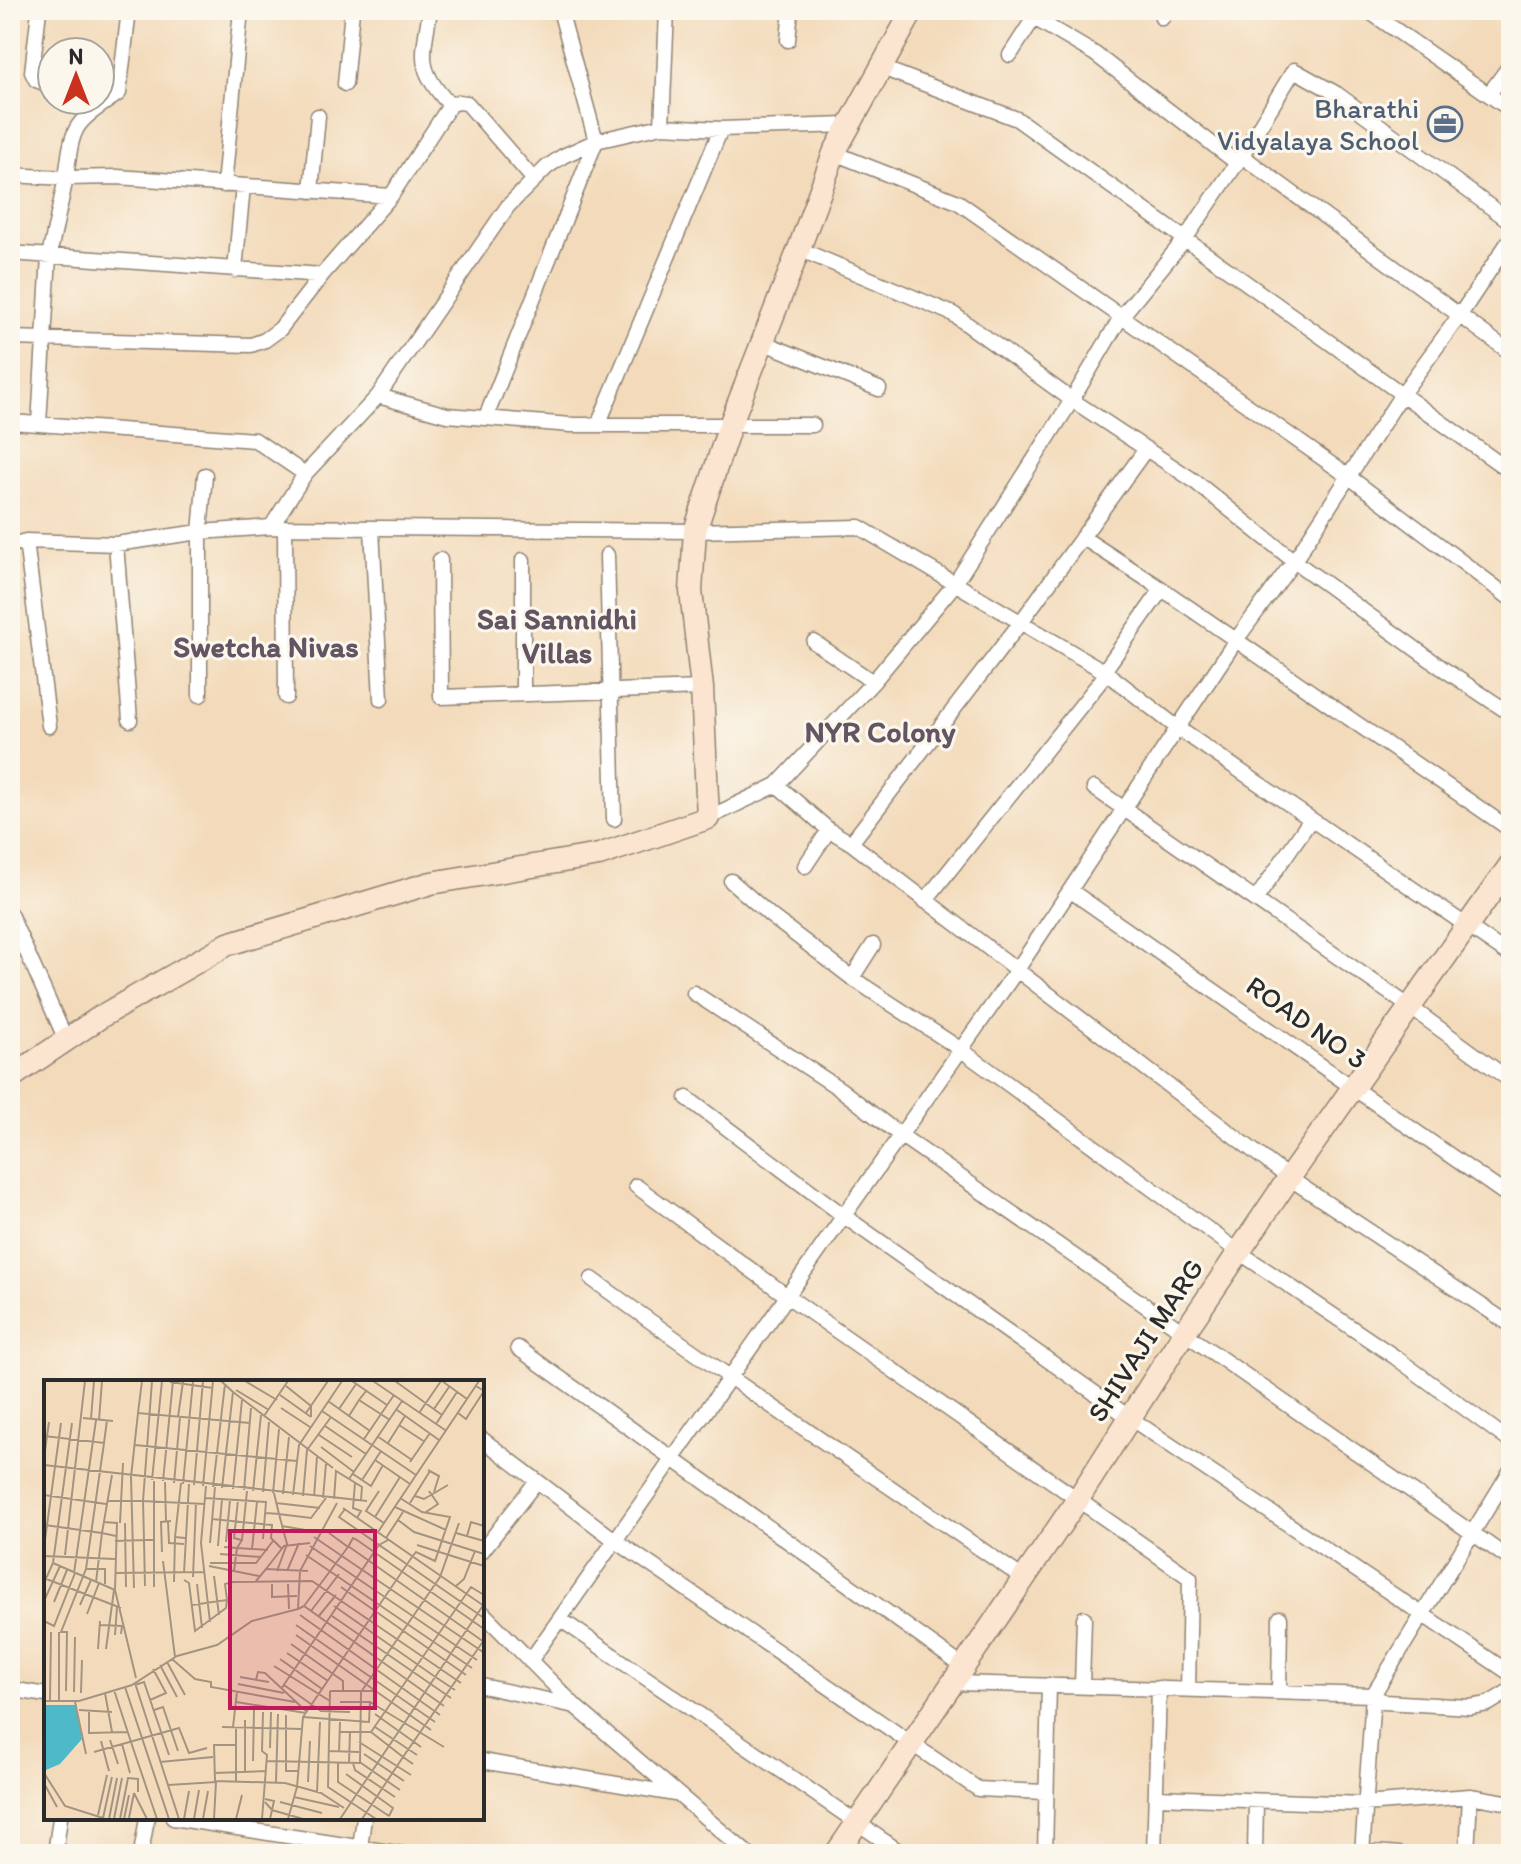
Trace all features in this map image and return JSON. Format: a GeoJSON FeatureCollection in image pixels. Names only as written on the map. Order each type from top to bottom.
{"type":"FeatureCollection","features":[{"type":"Feature","properties":{"kind":"street"},"geometry":{"type":"LineString","coordinates":[[36,36],[39,10]]}},
{"type":"Feature","properties":{"kind":"street"},"geometry":{"type":"LineString","coordinates":[[39,424],[49,256],[66,178],[71,135],[77,125],[119,93],[129,10]]}},
{"type":"Feature","properties":{"kind":"street"},"geometry":{"type":"LineString","coordinates":[[224,185],[241,10]]}},
{"type":"Feature","properties":{"kind":"street"},"geometry":{"type":"LineString","coordinates":[[345,84],[352,10]]}},
{"type":"Feature","properties":{"kind":"street"},"geometry":{"type":"LineString","coordinates":[[430,10],[422,60],[427,78],[450,105]]}},
{"type":"Feature","properties":{"kind":"street"},"geometry":{"type":"LineString","coordinates":[[486,417],[596,141],[560,10]]}},
{"type":"Feature","properties":{"kind":"street"},"geometry":{"type":"LineString","coordinates":[[662,126],[667,10]]}},
{"type":"Feature","properties":{"kind":"street"},"geometry":{"type":"LineString","coordinates":[[788,40],[791,10]]}},
{"type":"Feature","properties":{"kind":"street"},"geometry":{"type":"LineString","coordinates":[[708,818],[702,688],[691,591],[695,531],[730,425],[834,153],[912,10]]}},
{"type":"Feature","properties":{"kind":"street"},"geometry":{"type":"LineString","coordinates":[[1367,10],[1511,110]]}},
{"type":"Feature","properties":{"kind":"street"},"geometry":{"type":"LineString","coordinates":[[1010,55],[1036,14],[1511,353]]}},
{"type":"Feature","properties":{"kind":"street"},"geometry":{"type":"LineString","coordinates":[[36,37],[32,72],[36,80]]}},
{"type":"Feature","properties":{"kind":"street"},"geometry":{"type":"LineString","coordinates":[[1489,94],[1511,64]]}},
{"type":"Feature","properties":{"kind":"street"},"geometry":{"type":"LineString","coordinates":[[882,68],[1017,119],[1511,472]]}},
{"type":"Feature","properties":{"kind":"street"},"geometry":{"type":"LineString","coordinates":[[10,1078],[102,1016],[228,944],[431,883],[599,855],[708,818],[777,785],[873,682],[954,585],[1121,317],[1185,239],[1239,160],[1294,70],[1337,94],[1511,222]]}},
{"type":"Feature","properties":{"kind":"street"},"geometry":{"type":"LineString","coordinates":[[10,338],[251,345],[265,340],[280,329],[391,196],[450,105],[458,102],[467,103],[534,180]]}},
{"type":"Feature","properties":{"kind":"street"},"geometry":{"type":"LineString","coordinates":[[311,191],[318,116]]}},
{"type":"Feature","properties":{"kind":"street"},"geometry":{"type":"LineString","coordinates":[[286,697],[278,528],[305,474],[378,396],[508,206],[547,167],[596,141],[662,126],[721,129],[848,125]]}},
{"type":"Feature","properties":{"kind":"street"},"geometry":{"type":"LineString","coordinates":[[598,425],[721,129]]}},
{"type":"Feature","properties":{"kind":"street"},"geometry":{"type":"LineString","coordinates":[[834,153],[958,202],[1348,476],[1511,599]]}},
{"type":"Feature","properties":{"kind":"street"},"geometry":{"type":"LineString","coordinates":[[10,175],[117,177],[391,196]]}},
{"type":"Feature","properties":{"kind":"street"},"geometry":{"type":"LineString","coordinates":[[235,270],[243,186]]}},
{"type":"Feature","properties":{"kind":"street"},"geometry":{"type":"LineString","coordinates":[[530,1661],[1017,970],[1236,640],[1294,561],[1402,394],[1511,238]]}},
{"type":"Feature","properties":{"kind":"street"},"geometry":{"type":"LineString","coordinates":[[799,249],[953,314],[1072,400],[1193,480],[1294,561],[1511,714]]}},
{"type":"Feature","properties":{"kind":"street"},"geometry":{"type":"LineString","coordinates":[[10,253],[322,275]]}},
{"type":"Feature","properties":{"kind":"street"},"geometry":{"type":"LineString","coordinates":[[762,342],[879,389]]}},
{"type":"Feature","properties":{"kind":"street"},"geometry":{"type":"LineString","coordinates":[[378,396],[447,415],[598,425],[813,425]]}},
{"type":"Feature","properties":{"kind":"street"},"geometry":{"type":"LineString","coordinates":[[10,422],[255,440],[305,474]]}},
{"type":"Feature","properties":{"kind":"street"},"geometry":{"type":"LineString","coordinates":[[851,843],[1021,622],[1146,449]]}},
{"type":"Feature","properties":{"kind":"street"},"geometry":{"type":"LineString","coordinates":[[200,695],[200,532],[205,475]]}},
{"type":"Feature","properties":{"kind":"street"},"geometry":{"type":"LineString","coordinates":[[10,545],[26,541],[116,544],[200,532],[278,528],[695,531],[859,527],[1106,672],[1179,729],[1511,956]]}},
{"type":"Feature","properties":{"kind":"street"},"geometry":{"type":"LineString","coordinates":[[372,529],[381,699]]}},
{"type":"Feature","properties":{"kind":"street"},"geometry":{"type":"LineString","coordinates":[[1082,537],[1511,830]]}},
{"type":"Feature","properties":{"kind":"street"},"geometry":{"type":"LineString","coordinates":[[26,541],[49,726]]}},
{"type":"Feature","properties":{"kind":"street"},"geometry":{"type":"LineString","coordinates":[[116,544],[130,720]]}},
{"type":"Feature","properties":{"kind":"street"},"geometry":{"type":"LineString","coordinates":[[607,555],[614,819]]}},
{"type":"Feature","properties":{"kind":"street"},"geometry":{"type":"LineString","coordinates":[[440,560],[441,697],[702,688]]}},
{"type":"Feature","properties":{"kind":"street"},"geometry":{"type":"LineString","coordinates":[[523,560],[523,694]]}},
{"type":"Feature","properties":{"kind":"street"},"geometry":{"type":"LineString","coordinates":[[925,901],[1106,672],[1162,589]]}},
{"type":"Feature","properties":{"kind":"street"},"geometry":{"type":"LineString","coordinates":[[814,642],[873,682]]}},
{"type":"Feature","properties":{"kind":"street"},"geometry":{"type":"LineString","coordinates":[[777,785],[829,830],[851,843],[1289,1178],[1511,1325]]}},
{"type":"Feature","properties":{"kind":"street"},"geometry":{"type":"LineString","coordinates":[[1094,788],[1410,1007],[1511,1081]]}},
{"type":"Feature","properties":{"kind":"street"},"geometry":{"type":"LineString","coordinates":[[1256,899],[1311,819]]}},
{"type":"Feature","properties":{"kind":"street"},"geometry":{"type":"LineString","coordinates":[[805,866],[829,830]]}},
{"type":"Feature","properties":{"kind":"street","name":"SHIVAJI MARG"},"geometry":{"type":"LineString","coordinates":[[836,1854],[960,1676],[1289,1178],[1511,864]]}},
{"type":"Feature","properties":{"kind":"street"},"geometry":{"type":"LineString","coordinates":[[731,881],[852,978],[960,1049],[1239,1252],[1395,1357],[1511,1442]]}},
{"type":"Feature","properties":{"kind":"street","name":"ROAD NO 3"},"geometry":{"type":"LineString","coordinates":[[1071,891],[1511,1198]]}},
{"type":"Feature","properties":{"kind":"street"},"geometry":{"type":"LineString","coordinates":[[10,914],[66,1040]]}},
{"type":"Feature","properties":{"kind":"street"},"geometry":{"type":"LineString","coordinates":[[852,978],[873,945]]}},
{"type":"Feature","properties":{"kind":"street"},"geometry":{"type":"LineString","coordinates":[[694,993],[840,1089],[900,1135],[1511,1560]]}},
{"type":"Feature","properties":{"kind":"street"},"geometry":{"type":"LineString","coordinates":[[687,1098],[844,1216],[1130,1418],[1511,1674]]}},
{"type":"Feature","properties":{"kind":"street"},"geometry":{"type":"LineString","coordinates":[[636,1186],[787,1296],[1190,1578],[1188,1690]]}},
{"type":"Feature","properties":{"kind":"street"},"geometry":{"type":"LineString","coordinates":[[592,1279],[728,1378],[1023,1578]]}},
{"type":"Feature","properties":{"kind":"street"},"geometry":{"type":"LineString","coordinates":[[518,1348],[673,1457],[960,1676],[1082,1687],[1373,1695],[1384,1702],[1470,1707],[1488,1704],[1511,1690]]}},
{"type":"Feature","properties":{"kind":"street"},"geometry":{"type":"LineString","coordinates":[[484,1441],[616,1541],[978,1789],[1045,1792]]}},
{"type":"Feature","properties":{"kind":"street"},"geometry":{"type":"LineString","coordinates":[[1399,1854],[1362,1853],[1373,1695],[1511,1470]]}},
{"type":"Feature","properties":{"kind":"street"},"geometry":{"type":"LineString","coordinates":[[484,1548],[536,1482]]}},
{"type":"Feature","properties":{"kind":"street"},"geometry":{"type":"LineString","coordinates":[[484,1614],[576,1707],[748,1854]]}},
{"type":"Feature","properties":{"kind":"street"},"geometry":{"type":"LineString","coordinates":[[1082,1687],[1084,1618]]}},
{"type":"Feature","properties":{"kind":"street"},"geometry":{"type":"LineString","coordinates":[[1279,1692],[1280,1618]]}},
{"type":"Feature","properties":{"kind":"street"},"geometry":{"type":"LineString","coordinates":[[560,1619],[903,1854]]}},
{"type":"Feature","properties":{"kind":"street"},"geometry":{"type":"LineString","coordinates":[[1045,1854],[1049,1685]]}},
{"type":"Feature","properties":{"kind":"street"},"geometry":{"type":"LineString","coordinates":[[484,1686],[576,1707]]}},
{"type":"Feature","properties":{"kind":"street"},"geometry":{"type":"LineString","coordinates":[[1154,1854],[1159,1688]]}},
{"type":"Feature","properties":{"kind":"street"},"geometry":{"type":"LineString","coordinates":[[10,1689],[44,1695]]}},
{"type":"Feature","properties":{"kind":"street"},"geometry":{"type":"LineString","coordinates":[[484,1761],[677,1795]]}},
{"type":"Feature","properties":{"kind":"street"},"geometry":{"type":"LineString","coordinates":[[1156,1797],[1364,1804],[1470,1796],[1511,1803]]}},
{"type":"Feature","properties":{"kind":"street"},"geometry":{"type":"LineString","coordinates":[[1467,1854],[1470,1796]]}},
{"type":"Feature","properties":{"kind":"street"},"geometry":{"type":"LineString","coordinates":[[1255,1854],[1256,1802]]}},
{"type":"Feature","properties":{"kind":"street"},"geometry":{"type":"LineString","coordinates":[[55,1854],[60,1820]]}},
{"type":"Feature","properties":{"kind":"street"},"geometry":{"type":"LineString","coordinates":[[141,1854],[147,1820]]}},
{"type":"Feature","properties":{"kind":"street"},"geometry":{"type":"LineString","coordinates":[[185,1820],[402,1854]]}},
{"type":"Feature","properties":{"kind":"street"},"geometry":{"type":"LineString","coordinates":[[360,1848],[364,1820]]}},
{"type":"Feature","properties":{"kind":"place","name":"Bharathi Vidyalaya School"},"geometry":{"type":"Point","coordinates":[1445,124]}},
{"type":"Feature","properties":{"kind":"district","name":"Sai Sannidhi Villas"},"geometry":{"type":"Point","coordinates":[557,635]}},
{"type":"Feature","properties":{"kind":"district","name":"Swetcha Nivas"},"geometry":{"type":"Point","coordinates":[266,646]}},
{"type":"Feature","properties":{"kind":"district","name":"NYR Colony"},"geometry":{"type":"Point","coordinates":[880,731]}}]}
